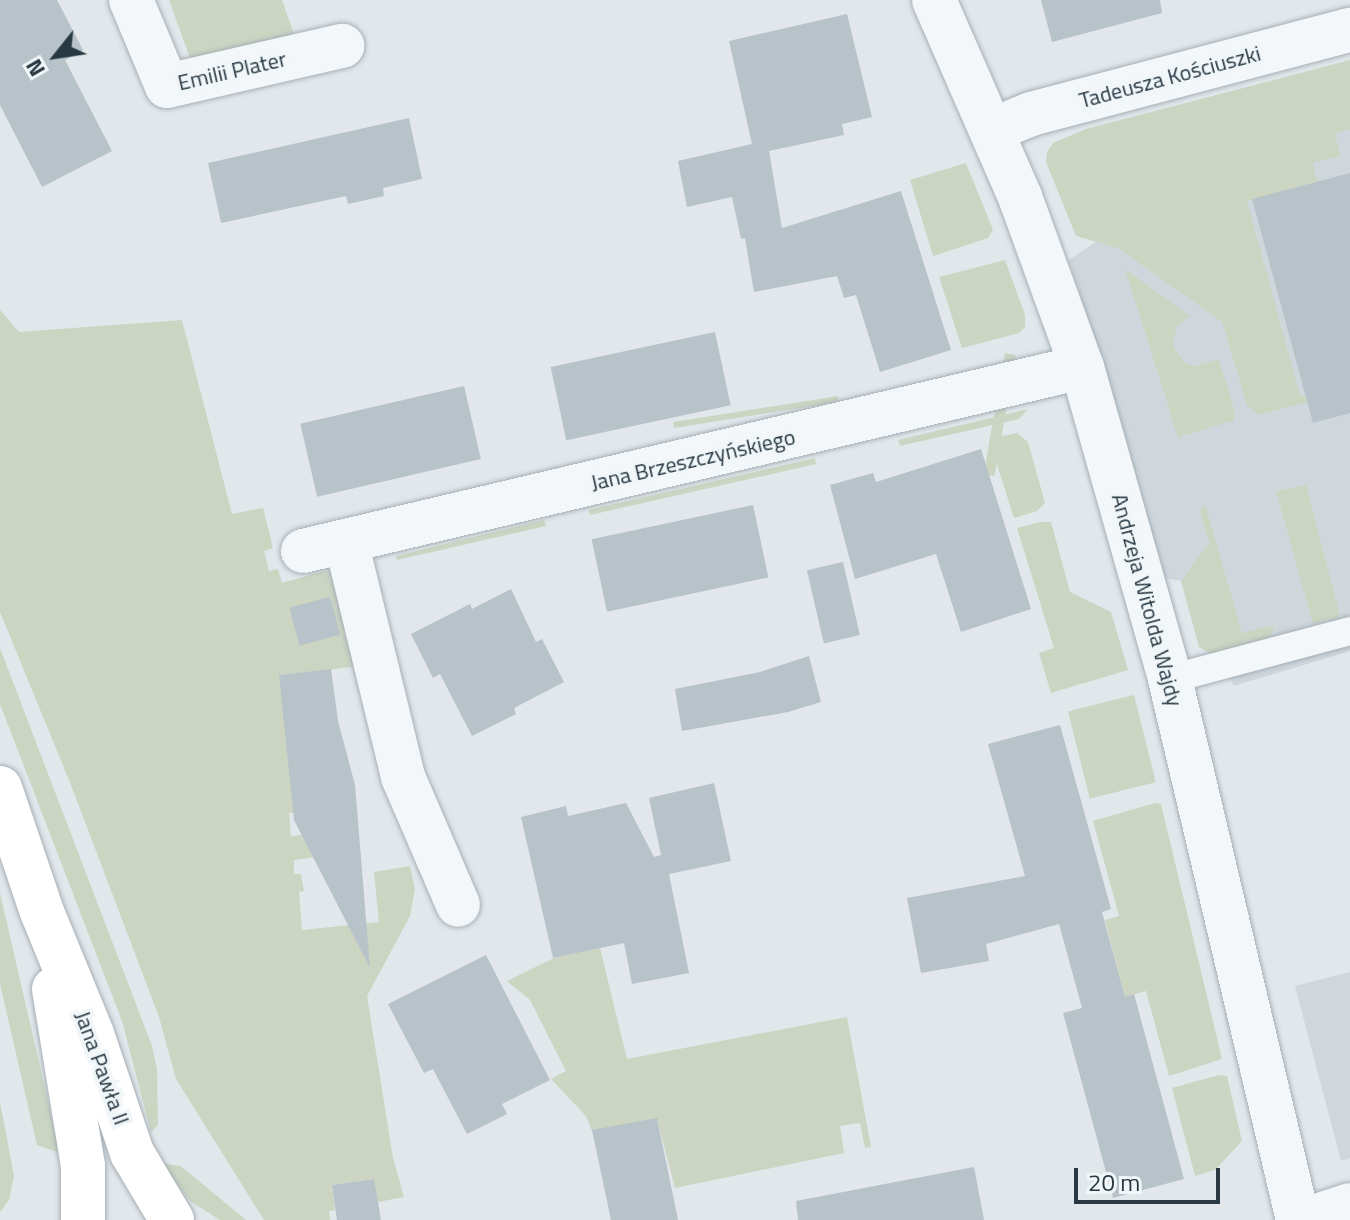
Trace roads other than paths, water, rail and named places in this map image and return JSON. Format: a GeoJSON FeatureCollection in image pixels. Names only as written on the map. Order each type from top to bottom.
{"type":"FeatureCollection","features":[{"type":"Feature","properties":{"kind":"main road","name":"Jana Pawła II"},"geometry":{"type":"LineString","coordinates":[[0,788],[42,912],[92,1034],[132,1153],[172,1220]]}},
{"type":"Feature","properties":{"kind":"main road","name":"Jana Pawła II"},"geometry":{"type":"LineString","coordinates":[[42,912],[83,1166],[83,1220]]}},
{"type":"Feature","properties":{"kind":"street","name":"Emilii Plater"},"geometry":{"type":"LineString","coordinates":[[131,0],[167,86],[342,46]]}},
{"type":"Feature","properties":{"kind":"street","name":"Andrzeja Witolda Wajdy"},"geometry":{"type":"LineString","coordinates":[[934,0],[992,130],[1082,367],[1170,679],[1298,1220]]}},
{"type":"Feature","properties":{"kind":"street","name":"Tadeusza Kościuszki"},"geometry":{"type":"LineString","coordinates":[[992,130],[1031,114],[1350,30]]}},
{"type":"Feature","properties":{"kind":"street","name":"Jana Brzeszczyńskiego"},"geometry":{"type":"LineString","coordinates":[[303,551],[1082,367]]}},
{"type":"Feature","properties":{"kind":"street"},"geometry":{"type":"LineString","coordinates":[[346,541],[403,777],[458,905]]}},
{"type":"Feature","properties":{"kind":"street"},"geometry":{"type":"LineString","coordinates":[[1305,1220],[1350,1205]]}},
{"type":"Feature","properties":{"kind":"lane"},"geometry":{"type":"LineString","coordinates":[[1170,679],[1350,631]]}}]}
